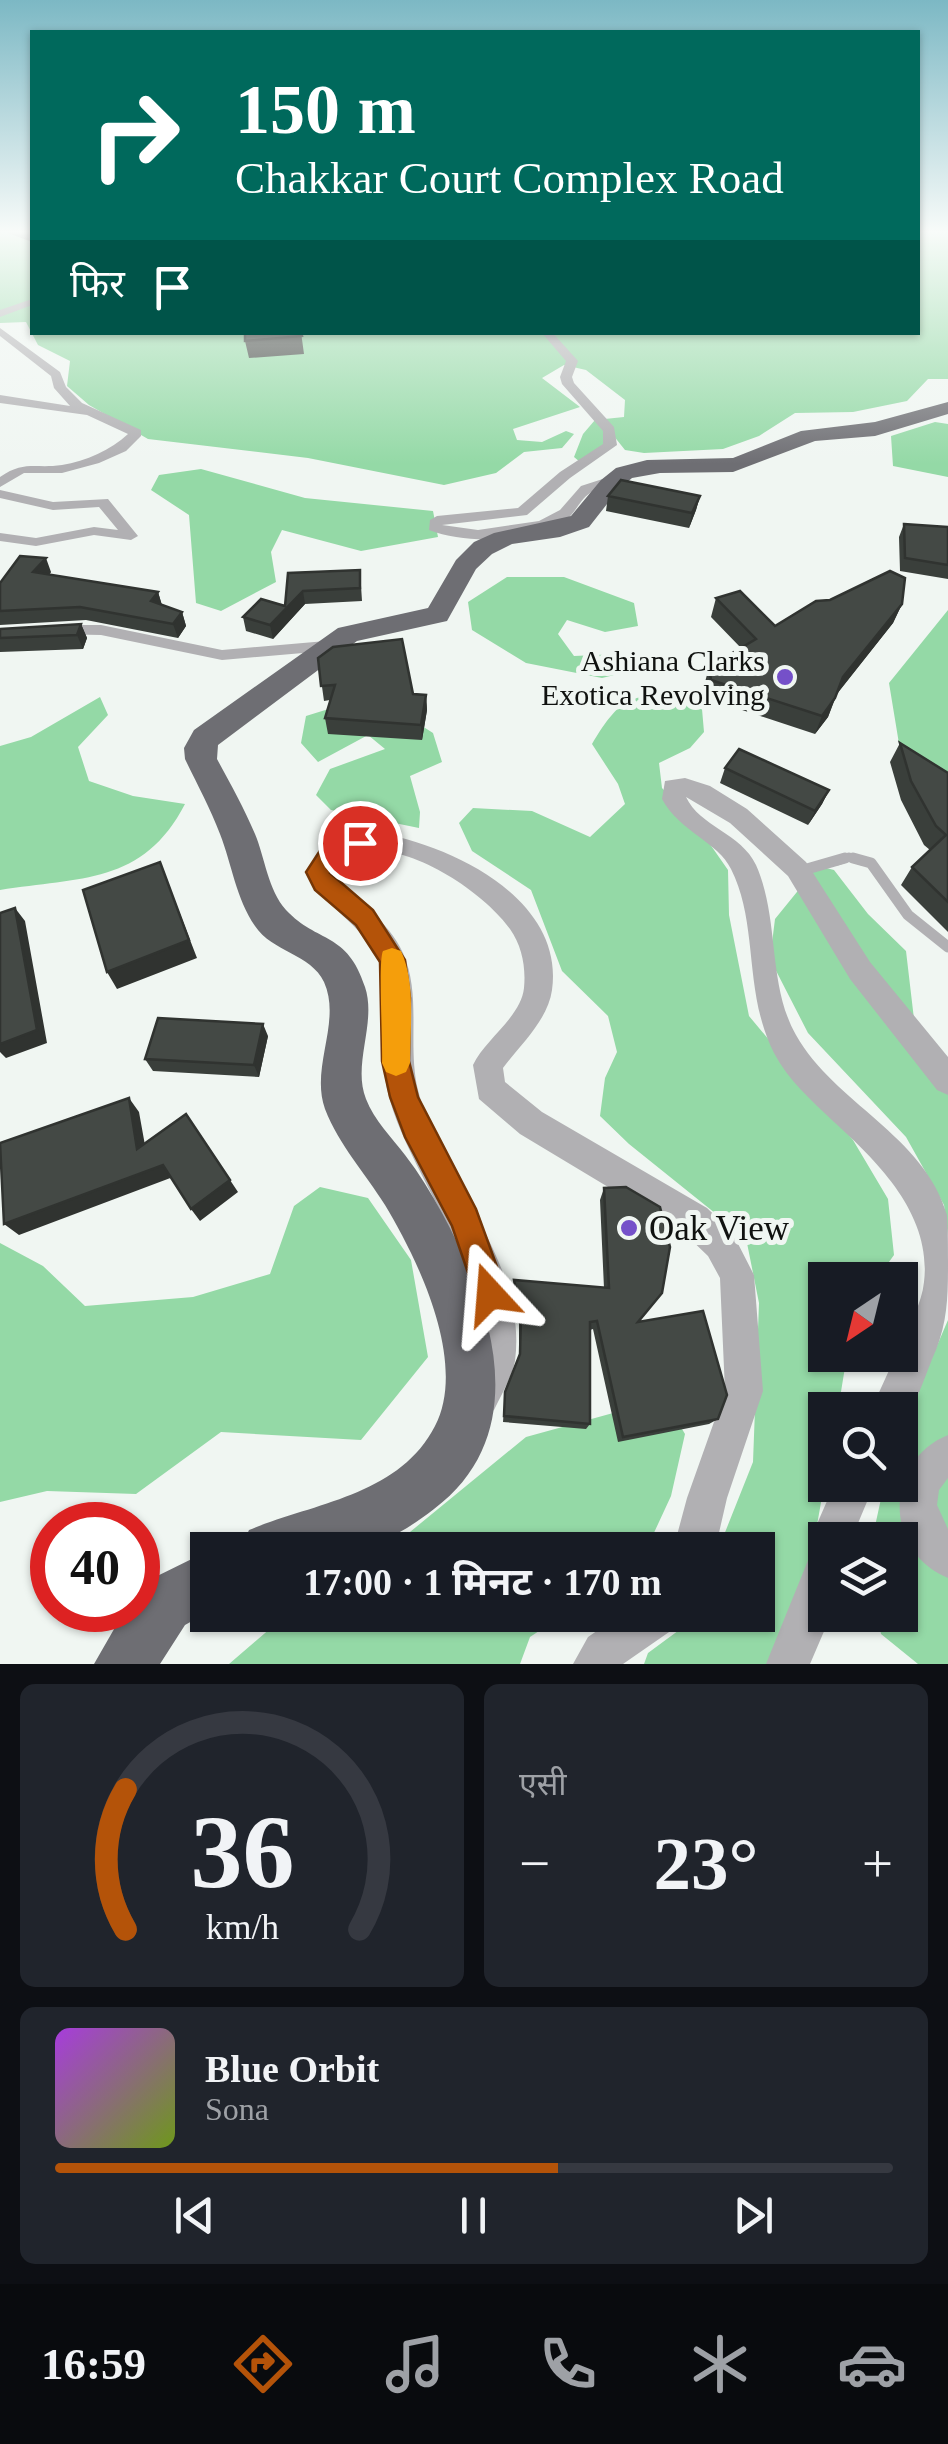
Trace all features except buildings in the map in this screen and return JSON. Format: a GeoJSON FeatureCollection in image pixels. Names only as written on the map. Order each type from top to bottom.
{"type":"FeatureCollection","features":[{"type":"Feature","properties":{"kind":"highway"},"geometry":{"type":"LineString","coordinates":[[324,1532],[357,1521],[413,1493],[453,1456],[468,1414],[470,1368],[455,1290],[400,1187],[361,1132],[342,1095],[348,992],[335,961],[316,946],[288,934],[264,908],[238,836],[201,760],[200,748],[205,738],[326,646],[363,629],[437,615],[445,607],[458,571],[480,549],[508,538],[572,526],[588,516],[612,480],[649,467],[744,464],[764,459],[813,435],[867,430],[948,408]]}},
{"type":"Feature","properties":{"kind":"highway"},"geometry":{"type":"LineString","coordinates":[[125,1664],[164,1604],[190,1590]]}},
{"type":"Feature","properties":{"kind":"street"},"geometry":{"type":"LineString","coordinates":[[0,331],[54,372],[58,384],[85,412]]}},
{"type":"Feature","properties":{"kind":"street"},"geometry":{"type":"LineString","coordinates":[[549,335],[572,360],[568,384],[609,430],[610,445],[565,475],[522,512],[437,520],[434,527],[458,535],[483,535],[544,523],[570,511],[583,491],[612,480]]}},
{"type":"Feature","properties":{"kind":"street"},"geometry":{"type":"LineString","coordinates":[[0,399],[85,412],[130,428],[136,434],[121,448],[94,460],[62,469],[21,470],[0,482]]}},
{"type":"Feature","properties":{"kind":"street"},"geometry":{"type":"LineString","coordinates":[[0,494],[53,506],[104,502],[131,536],[94,531],[36,542],[0,537]]}},
{"type":"Feature","properties":{"kind":"street"},"geometry":{"type":"LineString","coordinates":[[34,632],[101,630],[222,655],[326,646]]}},
{"type":"Feature","properties":{"kind":"street"},"geometry":{"type":"LineString","coordinates":[[897,1392],[942,1284],[944,1254],[936,1217],[875,1138],[804,1072],[785,1046],[774,1022],[766,984],[757,901],[740,858],[682,810],[672,794],[673,787],[687,786],[727,808],[782,852],[888,1010],[948,1080]]}},
{"type":"Feature","properties":{"kind":"street"},"geometry":{"type":"LineString","coordinates":[[468,1414],[488,1388],[496,1357],[497,1327],[490,1294],[465,1220],[415,1127],[404,1097],[396,1061],[392,960],[364,918],[324,883],[318,872],[329,856],[360,843],[390,843],[438,858],[499,895],[519,914],[534,940],[541,977],[530,1011],[488,1065],[490,1089],[515,1113],[695,1220],[720,1244],[737,1275],[744,1390],[698,1532]]}},
{"type":"Feature","properties":{"kind":"street"},"geometry":{"type":"LineString","coordinates":[[948,1454],[919,1488],[916,1510],[920,1528],[948,1557]]}},
{"type":"Feature","properties":{"kind":"street"},"geometry":{"type":"LineString","coordinates":[[788,1664],[808,1618]]}},
{"type":"Feature","properties":{"kind":"street"},"geometry":{"type":"LineString","coordinates":[[595,1664],[603,1652],[632,1632]]}},
{"type":"Feature","properties":{"kind":"lane"},"geometry":{"type":"LineString","coordinates":[[799,872],[849,857],[871,863],[908,915],[948,947]]}},
{"type":"Feature","properties":{"kind":"green space"},"geometry":{"type":"Polygon","coordinates":[[[0,309],[30,309],[30,330],[26,322],[0,323],[0,309]]]}},
{"type":"Feature","properties":{"kind":"green space"},"geometry":{"type":"Polygon","coordinates":[[[920,309],[948,309],[948,379],[928,379],[907,401],[853,412],[795,413],[759,436],[723,449],[644,453],[625,450],[613,435],[603,450],[580,462],[574,457],[583,434],[595,420],[624,417],[625,400],[586,370],[564,365],[542,378],[580,407],[513,429],[517,440],[542,442],[566,431],[574,434],[562,448],[524,452],[496,473],[444,485],[308,458],[148,439],[89,405],[67,386],[70,361],[38,345],[33,335],[920,335],[920,309]]]}},
{"type":"Feature","properties":{"kind":"green space"},"geometry":{"type":"Polygon","coordinates":[[[935,422],[948,424],[948,477],[893,466],[891,436],[935,422]]]}},
{"type":"Feature","properties":{"kind":"green space"},"geometry":{"type":"Polygon","coordinates":[[[201,469],[305,498],[433,511],[438,537],[361,551],[282,530],[271,552],[276,582],[221,611],[196,603],[189,515],[151,490],[159,475],[201,469]]]}},
{"type":"Feature","properties":{"kind":"green space"},"geometry":{"type":"Polygon","coordinates":[[[507,577],[564,577],[634,603],[638,626],[605,632],[567,620],[558,634],[574,656],[640,653],[643,668],[602,678],[526,663],[472,630],[468,602],[507,577]]]}},
{"type":"Feature","properties":{"kind":"green space"},"geometry":{"type":"Polygon","coordinates":[[[948,610],[948,809],[904,774],[889,683],[948,610]]]}},
{"type":"Feature","properties":{"kind":"green space"},"geometry":{"type":"Polygon","coordinates":[[[674,693],[695,699],[702,709],[704,732],[690,748],[659,763],[662,788],[698,827],[728,870],[729,915],[749,1016],[853,1140],[888,1199],[894,1255],[889,1262],[808,1262],[808,1372],[844,1372],[841,1392],[808,1392],[808,1502],[821,1502],[818,1522],[808,1522],[808,1664],[644,1664],[648,1653],[676,1632],[775,1632],[775,1532],[725,1532],[753,1462],[759,1303],[746,1238],[600,1116],[605,1078],[617,1052],[608,1016],[562,971],[531,890],[472,851],[459,823],[473,808],[532,811],[590,837],[625,804],[618,784],[592,744],[616,710],[644,696],[674,693]]]}},
{"type":"Feature","properties":{"kind":"green space"},"geometry":{"type":"Polygon","coordinates":[[[100,697],[108,715],[78,747],[89,781],[133,796],[185,804],[150,850],[129,863],[83,878],[0,890],[0,746],[31,737],[100,697]]]}},
{"type":"Feature","properties":{"kind":"green space"},"geometry":{"type":"Polygon","coordinates":[[[335,707],[400,712],[433,733],[442,762],[410,776],[420,812],[419,828],[331,810],[316,795],[330,769],[385,749],[368,735],[318,762],[301,743],[306,716],[335,707]]]}},
{"type":"Feature","properties":{"kind":"green space"},"geometry":{"type":"Polygon","coordinates":[[[818,866],[834,870],[868,914],[906,951],[916,1036],[948,1068],[948,1236],[944,1205],[906,1137],[808,1033],[770,959],[775,919],[818,866]]]}},
{"type":"Feature","properties":{"kind":"green space"},"geometry":{"type":"Polygon","coordinates":[[[320,1187],[368,1198],[411,1260],[428,1357],[361,1440],[221,1432],[136,1494],[47,1491],[0,1502],[0,1243],[43,1266],[85,1306],[193,1297],[270,1274],[294,1206],[320,1187]]]}},
{"type":"Feature","properties":{"kind":"green space"},"geometry":{"type":"Polygon","coordinates":[[[948,1320],[948,1664],[918,1664],[881,1632],[918,1632],[918,1522],[876,1522],[880,1502],[918,1502],[917,1392],[948,1320]]]}},
{"type":"Feature","properties":{"kind":"green space"},"geometry":{"type":"Polygon","coordinates":[[[664,1399],[685,1434],[671,1496],[654,1532],[410,1532],[526,1437],[664,1399]]]}},
{"type":"Feature","properties":{"kind":"green space"},"geometry":{"type":"Polygon","coordinates":[[[266,1632],[538,1632],[530,1637],[520,1664],[229,1664],[266,1632]]]}},
{"type":"Feature","properties":{"kind":"slow traffic"},"geometry":{"type":"LineString","coordinates":[[392,959],[396,1063]]}},
{"type":"Feature","properties":{"kind":"place","name":"Ashiana Clarks Exotica Revolving"},"geometry":{"type":"Point","coordinates":[785,677]}},
{"type":"Feature","properties":{"kind":"place","name":"Oak View"},"geometry":{"type":"Point","coordinates":[629,1228]}},
{"type":"Feature","properties":{"kind":"route"},"geometry":{"type":"LineString","coordinates":[[360,843],[329,856],[318,872],[324,883],[364,918],[392,960],[396,1061],[404,1097],[415,1127],[465,1220],[490,1294]]}}]}
